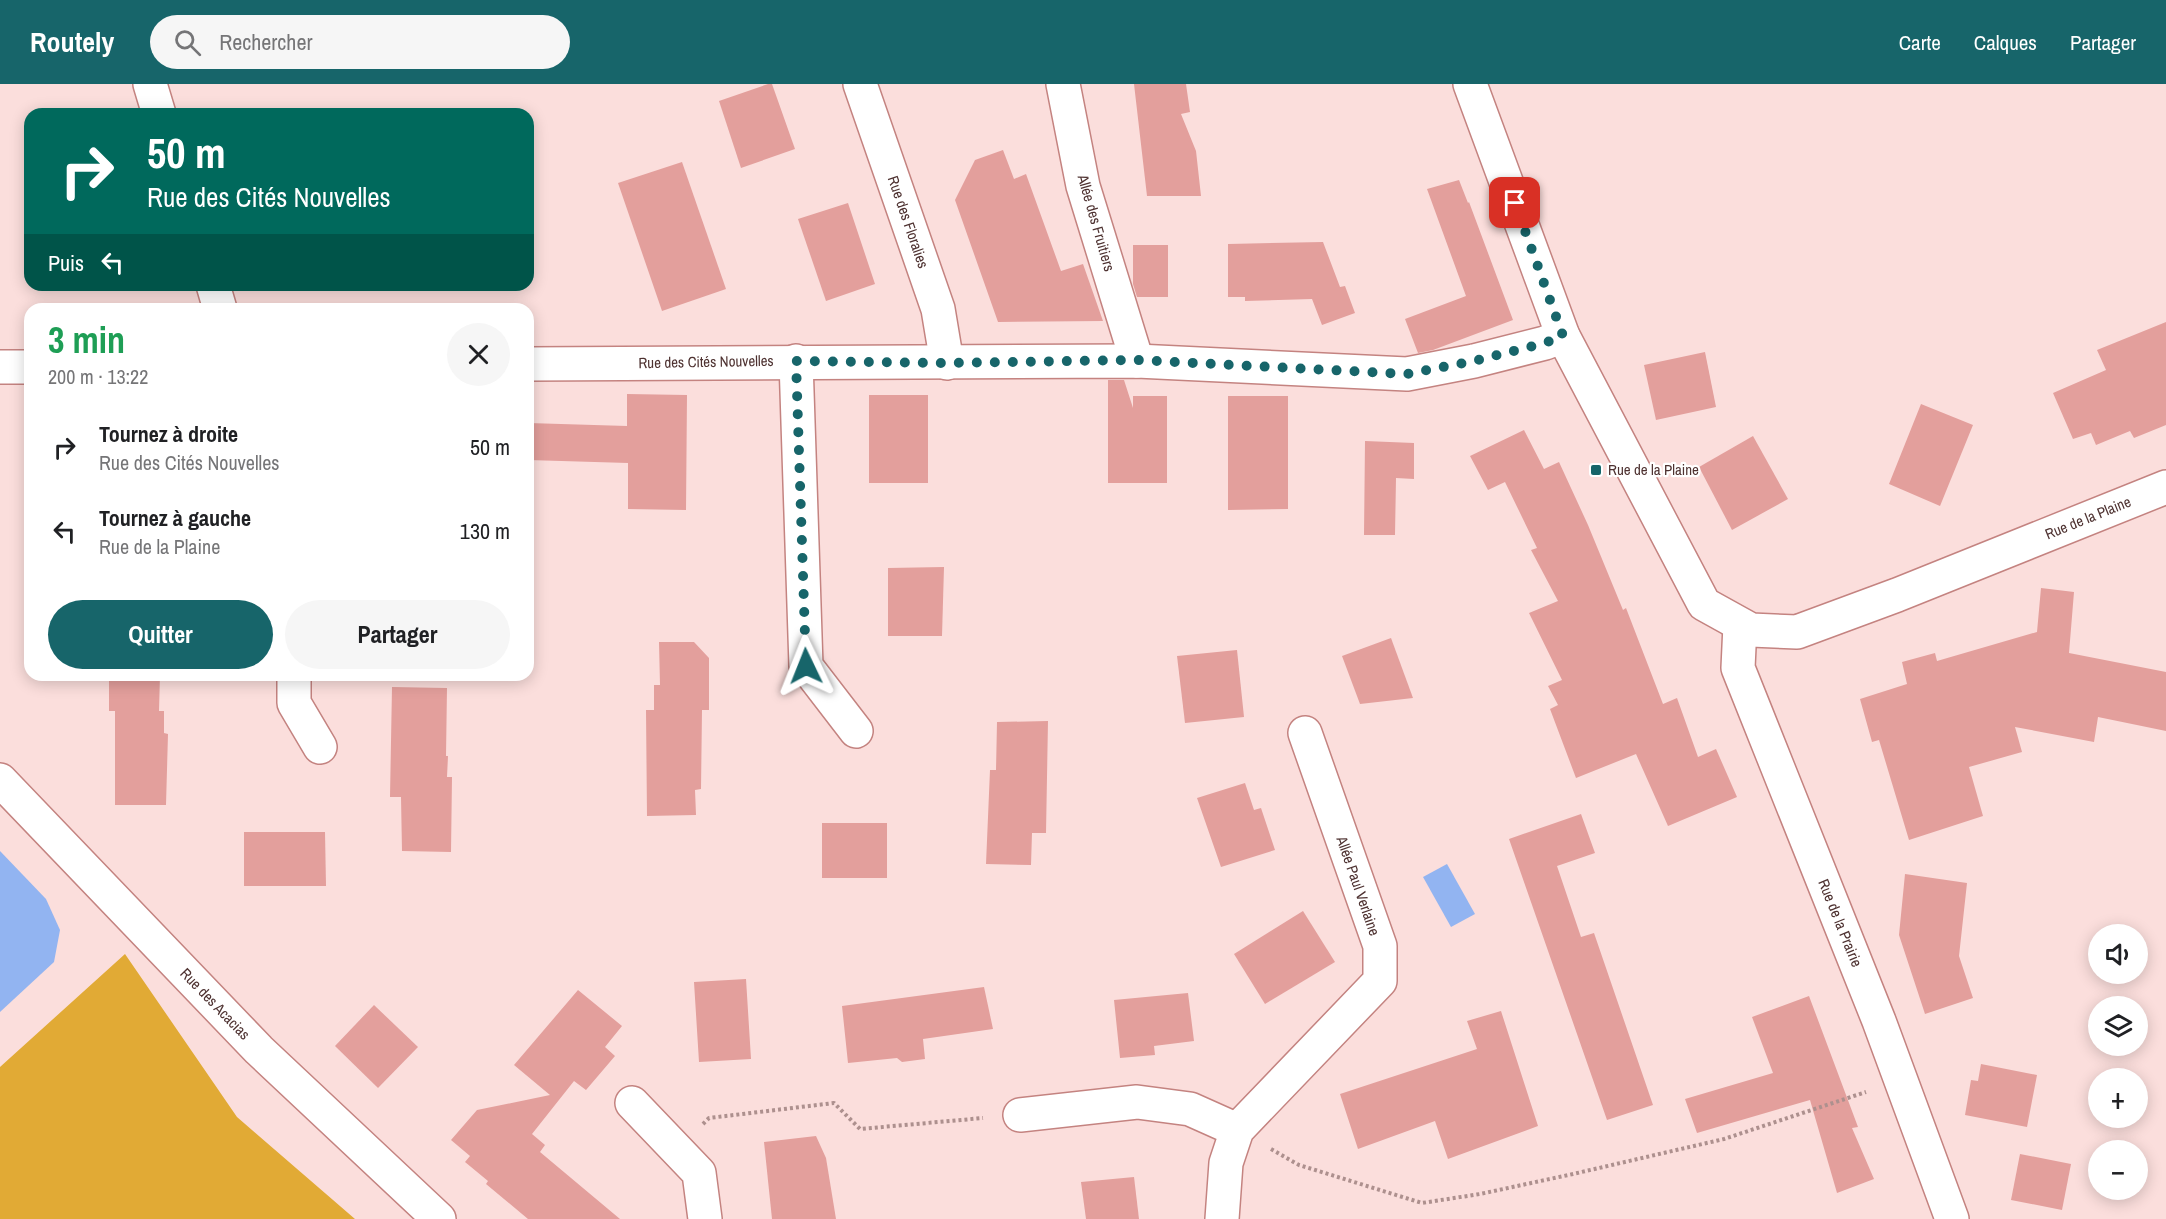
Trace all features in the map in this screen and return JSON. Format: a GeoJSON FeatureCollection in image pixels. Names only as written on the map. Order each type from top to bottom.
{"type":"FeatureCollection","features":[{"type":"Feature","properties":{"kind":"street"},"geometry":{"type":"LineString","coordinates":[[150,84],[157,108]]}},
{"type":"Feature","properties":{"kind":"street","name":"Rue des Floralies"},"geometry":{"type":"LineString","coordinates":[[860,84],[938,309],[947,363]]}},
{"type":"Feature","properties":{"kind":"street","name":"Allée des Fruitiers"},"geometry":{"type":"LineString","coordinates":[[1063,84],[1083,186],[1137,360]]}},
{"type":"Feature","properties":{"kind":"street","name":"Rue de la Plaine"},"geometry":{"type":"LineString","coordinates":[[1470,84],[1563,336],[1704,604],[1740,625],[1751,630],[1797,632],[1897,595],[2166,487]]}},
{"type":"Feature","properties":{"kind":"street","name":"Rue des Cités Nouvelles"},"geometry":{"type":"LineString","coordinates":[[534,364],[1137,360],[1407,374],[1474,361],[1545,343],[1563,336]]}},
{"type":"Feature","properties":{"kind":"street"},"geometry":{"type":"LineString","coordinates":[[796,361],[806,666],[856,731]]}},
{"type":"Feature","properties":{"kind":"street"},"geometry":{"type":"LineString","coordinates":[[0,367],[24,367]]}},
{"type":"Feature","properties":{"kind":"street","name":"Rue de la Prairie"},"geometry":{"type":"LineString","coordinates":[[1740,625],[1738,668],[1899,1075],[1952,1219]]}},
{"type":"Feature","properties":{"kind":"street"},"geometry":{"type":"LineString","coordinates":[[294,681],[294,703],[320,747]]}},
{"type":"Feature","properties":{"kind":"street","name":"Allée Paul Verlaine"},"geometry":{"type":"LineString","coordinates":[[1222,1219],[1226,1163],[1237,1130],[1380,981],[1380,946],[1305,733]]}},
{"type":"Feature","properties":{"kind":"street","name":"Rue des Acacias"},"geometry":{"type":"LineString","coordinates":[[0,780],[259,1050],[431,1211]]}},
{"type":"Feature","properties":{"kind":"street"},"geometry":{"type":"LineString","coordinates":[[1020,1114],[1137,1102],[1190,1109],[1237,1130]]}},
{"type":"Feature","properties":{"kind":"street"},"geometry":{"type":"LineString","coordinates":[[632,1103],[699,1173],[705,1219]]}},
{"type":"Feature","properties":{"kind":"path"},"geometry":{"type":"LineString","coordinates":[[1237,1130],[1299,1165],[1422,1203],[1480,1194],[1724,1139],[1859,1096],[1899,1075]]}},
{"type":"Feature","properties":{"kind":"path"},"geometry":{"type":"LineString","coordinates":[[677,1149],[709,1118],[834,1103],[860,1129],[1020,1114]]}},
{"type":"Feature","properties":{"kind":"shaded area"},"geometry":{"type":"Polygon","coordinates":[[[125,954],[237,1117],[355,1219],[0,1219],[0,1067],[125,954]]]}},
{"type":"Feature","properties":{"kind":"water"},"geometry":{"type":"Polygon","coordinates":[[[0,851],[46,899],[60,930],[54,962],[0,1012],[0,851]]]}},
{"type":"Feature","properties":{"kind":"water"},"geometry":{"type":"Polygon","coordinates":[[[1447,864],[1475,914],[1451,927],[1423,877],[1447,864]]]}},
{"type":"Feature","properties":{"kind":"building"},"geometry":{"type":"Polygon","coordinates":[[[772,84],[795,149],[741,168],[719,101],[772,84]]]}},
{"type":"Feature","properties":{"kind":"building"},"geometry":{"type":"Polygon","coordinates":[[[1134,84],[1186,84],[1190,112],[1181,114],[1196,151],[1201,196],[1147,196],[1134,84]]]}},
{"type":"Feature","properties":{"kind":"building"},"geometry":{"type":"Polygon","coordinates":[[[1003,150],[1014,179],[1026,174],[1061,271],[1083,264],[1103,321],[998,322],[955,200],[975,160],[1003,150]]]}},
{"type":"Feature","properties":{"kind":"building"},"geometry":{"type":"Polygon","coordinates":[[[682,162],[726,289],[662,311],[618,183],[682,162]]]}},
{"type":"Feature","properties":{"kind":"building"},"geometry":{"type":"Polygon","coordinates":[[[1459,180],[1513,320],[1433,350],[1418,353],[1405,319],[1466,296],[1427,189],[1459,180]]]}},
{"type":"Feature","properties":{"kind":"building"},"geometry":{"type":"Polygon","coordinates":[[[848,203],[875,284],[826,301],[798,219],[848,203]]]}},
{"type":"Feature","properties":{"kind":"building"},"geometry":{"type":"Polygon","coordinates":[[[1323,242],[1340,287],[1345,286],[1355,313],[1322,325],[1312,299],[1245,301],[1245,297],[1228,297],[1228,244],[1323,242]]]}},
{"type":"Feature","properties":{"kind":"building"},"geometry":{"type":"Polygon","coordinates":[[[1133,245],[1168,245],[1168,297],[1137,297],[1133,284],[1133,245]]]}},
{"type":"Feature","properties":{"kind":"building"},"geometry":{"type":"Polygon","coordinates":[[[2166,322],[2166,425],[2134,438],[2130,431],[2096,445],[2091,433],[2073,439],[2053,393],[2106,370],[2097,350],[2166,322]]]}},
{"type":"Feature","properties":{"kind":"building"},"geometry":{"type":"Polygon","coordinates":[[[1705,352],[1716,407],[1656,420],[1644,365],[1705,352]]]}},
{"type":"Feature","properties":{"kind":"building"},"geometry":{"type":"Polygon","coordinates":[[[1108,380],[1124,380],[1133,408],[1133,396],[1167,396],[1167,483],[1108,483],[1108,380]]]}},
{"type":"Feature","properties":{"kind":"building"},"geometry":{"type":"Polygon","coordinates":[[[627,394],[687,395],[686,510],[628,509],[628,463],[534,460],[534,423],[627,426],[627,394]]]}},
{"type":"Feature","properties":{"kind":"building"},"geometry":{"type":"Polygon","coordinates":[[[869,395],[928,395],[928,483],[869,483],[869,395]]]}},
{"type":"Feature","properties":{"kind":"building"},"geometry":{"type":"Polygon","coordinates":[[[1228,396],[1288,396],[1288,509],[1228,510],[1228,396]]]}},
{"type":"Feature","properties":{"kind":"building"},"geometry":{"type":"Polygon","coordinates":[[[1921,404],[1973,425],[1940,506],[1889,484],[1921,404]]]}},
{"type":"Feature","properties":{"kind":"building"},"geometry":{"type":"Polygon","coordinates":[[[1524,430],[1544,469],[1559,462],[1623,610],[1626,608],[1663,704],[1677,698],[1698,757],[1716,749],[1737,797],[1668,826],[1636,754],[1576,778],[1550,709],[1558,705],[1548,686],[1562,680],[1529,613],[1558,601],[1531,550],[1537,548],[1505,482],[1488,490],[1470,456],[1524,430]]]}},
{"type":"Feature","properties":{"kind":"building"},"geometry":{"type":"Polygon","coordinates":[[[1753,436],[1788,499],[1732,530],[1699,467],[1753,436]]]}},
{"type":"Feature","properties":{"kind":"building"},"geometry":{"type":"Polygon","coordinates":[[[1365,441],[1414,443],[1414,479],[1396,478],[1395,535],[1364,535],[1365,441]]]}},
{"type":"Feature","properties":{"kind":"building"},"geometry":{"type":"Polygon","coordinates":[[[944,567],[942,636],[888,636],[888,568],[944,567]]]}},
{"type":"Feature","properties":{"kind":"building"},"geometry":{"type":"Polygon","coordinates":[[[2041,588],[2074,592],[2069,653],[2166,672],[2166,731],[2098,717],[2094,742],[2015,727],[2022,752],[1969,767],[1983,816],[1909,840],[1879,740],[1872,742],[1860,699],[1907,684],[1902,662],[1935,653],[1937,661],[2037,632],[2041,588]]]}},
{"type":"Feature","properties":{"kind":"building"},"geometry":{"type":"Polygon","coordinates":[[[1391,638],[1413,698],[1360,704],[1342,656],[1391,638]]]}},
{"type":"Feature","properties":{"kind":"building"},"geometry":{"type":"Polygon","coordinates":[[[659,642],[694,642],[709,658],[709,710],[702,710],[701,789],[695,790],[696,815],[647,816],[646,710],[654,710],[654,685],[660,685],[659,642]]]}},
{"type":"Feature","properties":{"kind":"building"},"geometry":{"type":"Polygon","coordinates":[[[1237,650],[1244,717],[1185,723],[1177,656],[1237,650]]]}},
{"type":"Feature","properties":{"kind":"building"},"geometry":{"type":"Polygon","coordinates":[[[109,681],[160,681],[159,711],[164,711],[164,733],[168,734],[166,805],[115,805],[115,711],[109,711],[109,681]]]}},
{"type":"Feature","properties":{"kind":"building"},"geometry":{"type":"Polygon","coordinates":[[[392,687],[447,688],[447,777],[452,777],[451,852],[402,851],[401,797],[390,797],[392,687]]]}},
{"type":"Feature","properties":{"kind":"building"},"geometry":{"type":"Polygon","coordinates":[[[1048,721],[1046,833],[1032,833],[1031,865],[986,864],[990,770],[996,770],[997,722],[1048,721]]]}},
{"type":"Feature","properties":{"kind":"building"},"geometry":{"type":"Polygon","coordinates":[[[1245,783],[1254,810],[1261,808],[1275,850],[1221,867],[1197,798],[1245,783]]]}},
{"type":"Feature","properties":{"kind":"building"},"geometry":{"type":"Polygon","coordinates":[[[1581,814],[1595,853],[1557,866],[1581,937],[1594,933],[1653,1105],[1607,1120],[1509,839],[1581,814]]]}},
{"type":"Feature","properties":{"kind":"building"},"geometry":{"type":"Polygon","coordinates":[[[822,823],[887,823],[887,878],[822,878],[822,823]]]}},
{"type":"Feature","properties":{"kind":"building"},"geometry":{"type":"Polygon","coordinates":[[[244,832],[325,832],[326,886],[244,886],[244,832]]]}},
{"type":"Feature","properties":{"kind":"building"},"geometry":{"type":"Polygon","coordinates":[[[1905,874],[1967,883],[1959,956],[1973,998],[1925,1014],[1899,935],[1905,874]]]}},
{"type":"Feature","properties":{"kind":"building"},"geometry":{"type":"Polygon","coordinates":[[[1303,911],[1335,962],[1265,1004],[1234,954],[1303,911]]]}},
{"type":"Feature","properties":{"kind":"building"},"geometry":{"type":"Polygon","coordinates":[[[746,979],[751,1059],[699,1062],[694,982],[746,979]]]}},
{"type":"Feature","properties":{"kind":"building"},"geometry":{"type":"Polygon","coordinates":[[[984,987],[993,1029],[923,1039],[925,1059],[902,1062],[897,1058],[848,1063],[842,1006],[984,987]]]}},
{"type":"Feature","properties":{"kind":"building"},"geometry":{"type":"Polygon","coordinates":[[[578,990],[622,1026],[605,1047],[615,1056],[586,1090],[574,1081],[532,1134],[545,1145],[540,1152],[620,1219],[528,1219],[486,1184],[488,1181],[465,1162],[470,1156],[451,1140],[477,1110],[550,1095],[514,1065],[578,990]]]}},
{"type":"Feature","properties":{"kind":"building"},"geometry":{"type":"Polygon","coordinates":[[[1188,993],[1194,1041],[1154,1046],[1155,1055],[1120,1058],[1114,1000],[1188,993]]]}},
{"type":"Feature","properties":{"kind":"building"},"geometry":{"type":"Polygon","coordinates":[[[1809,996],[1858,1127],[1852,1128],[1874,1179],[1837,1193],[1810,1100],[1697,1133],[1685,1099],[1773,1073],[1752,1017],[1809,996]]]}},
{"type":"Feature","properties":{"kind":"building"},"geometry":{"type":"Polygon","coordinates":[[[374,1005],[418,1047],[378,1088],[335,1046],[374,1005]]]}},
{"type":"Feature","properties":{"kind":"building"},"geometry":{"type":"Polygon","coordinates":[[[1501,1011],[1538,1126],[1448,1159],[1435,1121],[1358,1149],[1340,1094],[1477,1049],[1467,1021],[1501,1011]]]}},
{"type":"Feature","properties":{"kind":"building"},"geometry":{"type":"Polygon","coordinates":[[[1981,1064],[2037,1075],[2027,1127],[1965,1115],[1971,1080],[1978,1081],[1981,1064]]]}},
{"type":"Feature","properties":{"kind":"building"},"geometry":{"type":"Polygon","coordinates":[[[816,1136],[826,1158],[836,1219],[772,1219],[764,1142],[816,1136]]]}},
{"type":"Feature","properties":{"kind":"building"},"geometry":{"type":"Polygon","coordinates":[[[2020,1154],[2071,1164],[2062,1210],[2011,1200],[2020,1154]]]}},
{"type":"Feature","properties":{"kind":"building"},"geometry":{"type":"Polygon","coordinates":[[[1134,1177],[1139,1219],[1086,1219],[1081,1182],[1134,1177]]]}},
{"type":"Feature","properties":{"kind":"place","name":"Rue de la Plaine"},"geometry":{"type":"Point","coordinates":[1596,470]}},
{"type":"Feature","properties":{"kind":"route"},"geometry":{"type":"LineString","coordinates":[[806,666],[796,361],[947,363],[1137,360],[1407,374],[1474,361],[1545,343],[1563,336],[1515,203]]}}]}
